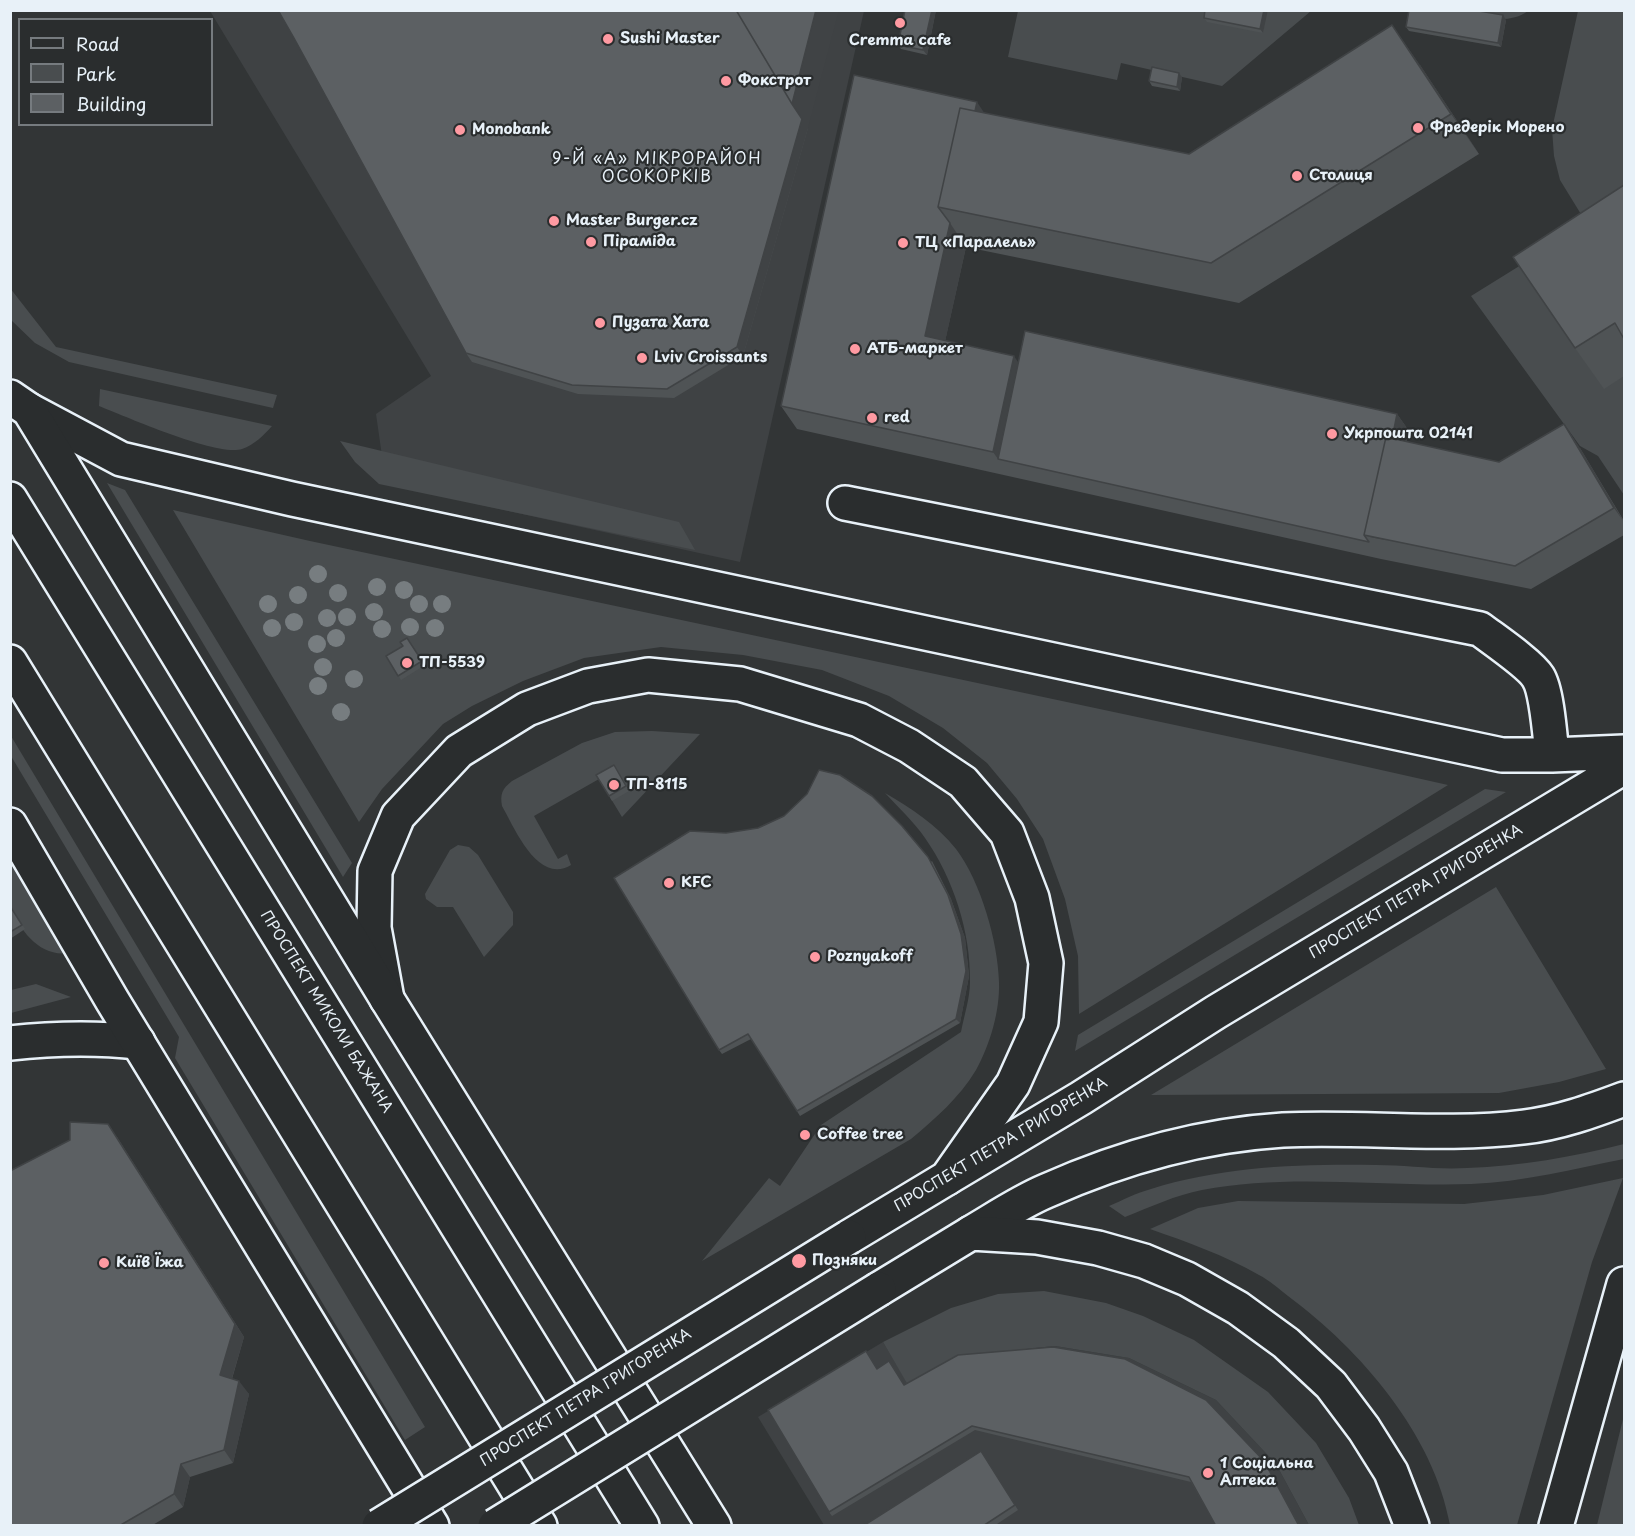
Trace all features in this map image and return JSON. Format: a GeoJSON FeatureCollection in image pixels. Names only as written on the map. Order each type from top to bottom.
{"type":"FeatureCollection","features":[{"type":"Feature","properties":{"kind":"main road"},"geometry":{"type":"LineString","coordinates":[[20,404],[121,459],[292,499],[1502,755],[1624,752]]}},
{"type":"Feature","properties":{"kind":"main road"},"geometry":{"type":"LineString","coordinates":[[20,404],[714,1526]]}},
{"type":"Feature","properties":{"kind":"main road","name":"ПРОСПЕКТ МИКОЛИ БАЖАНА"},"geometry":{"type":"LineString","coordinates":[[10,499],[642,1526]]}},
{"type":"Feature","properties":{"kind":"main road"},"geometry":{"type":"LineString","coordinates":[[845,503],[1480,629],[1538,676],[1545,703],[1552,755]]}},
{"type":"Feature","properties":{"kind":"main road"},"geometry":{"type":"LineString","coordinates":[[10,662],[540,1526]]}},
{"type":"Feature","properties":{"kind":"main road"},"geometry":{"type":"LineString","coordinates":[[387,999],[375,928],[375,871],[398,816],[459,751],[527,709],[588,686],[648,675],[740,684],[798,700],[859,720],[909,746],[963,782],[1007,833],[1032,898],[1046,963],[1041,1022],[1013,1084],[947,1178]]}},
{"type":"Feature","properties":{"kind":"main road","name":"ПРОСПЕКТ ПЕТРА ГРИГОРЕНКА"},"geometry":{"type":"LineString","coordinates":[[379,1526],[849,1237],[1081,1098],[1216,1012],[1624,767]]}},
{"type":"Feature","properties":{"kind":"main road"},"geometry":{"type":"LineString","coordinates":[[10,825],[138,1042],[432,1526]]}},
{"type":"Feature","properties":{"kind":"main road"},"geometry":{"type":"LineString","coordinates":[[10,1043],[64,1037],[138,1042]]}},
{"type":"Feature","properties":{"kind":"main road"},"geometry":{"type":"LineString","coordinates":[[495,1526],[971,1233],[1044,1192],[1106,1167],[1221,1136],[1284,1130],[1466,1131],[1525,1127],[1580,1116],[1624,1099]]}},
{"type":"Feature","properties":{"kind":"main road"},"geometry":{"type":"LineString","coordinates":[[971,1233],[1037,1237],[1121,1254],[1187,1279],[1238,1308],[1286,1343],[1331,1385],[1364,1429],[1391,1472],[1412,1526]]}},
{"type":"Feature","properties":{"kind":"main road"},"geometry":{"type":"LineString","coordinates":[[1556,1526],[1624,1284]]}},
{"type":"Feature","properties":{"kind":"shaded area","name":"Піраміда"},"geometry":{"type":"Polygon","coordinates":[[[210,11],[864,11],[740,562],[386,484],[376,414],[431,376],[210,11]]]}},
{"type":"Feature","properties":{"kind":"shaded area"},"geometry":{"type":"Polygon","coordinates":[[[883,1342],[909,1385],[960,1356],[1055,1346],[1129,1358],[1216,1400],[1276,1464],[1309,1525],[824,1525],[758,1417],[883,1342]]]}},
{"type":"Feature","properties":{"kind":"green space"},"geometry":{"type":"Polygon","coordinates":[[[1018,11],[1311,11],[1222,86],[1121,63],[1117,80],[1008,57],[1018,11]]]}},
{"type":"Feature","properties":{"kind":"green space"},"geometry":{"type":"Polygon","coordinates":[[[1449,11],[1528,11],[1520,16],[1500,19],[1449,11]]]}},
{"type":"Feature","properties":{"kind":"green space"},"geometry":{"type":"Polygon","coordinates":[[[1578,11],[1624,11],[1624,495],[1598,456],[1580,446],[1471,296],[1587,224],[1560,180],[1554,156],[1552,129],[1578,11]]]}},
{"type":"Feature","properties":{"kind":"green space"},"geometry":{"type":"Polygon","coordinates":[[[10,288],[56,347],[277,395],[273,408],[69,362],[35,343],[11,320],[10,288]]]}},
{"type":"Feature","properties":{"kind":"green space"},"geometry":{"type":"Polygon","coordinates":[[[100,389],[272,426],[255,442],[242,449],[230,450],[213,447],[172,435],[99,406],[100,389]]]}},
{"type":"Feature","properties":{"kind":"green space"},"geometry":{"type":"Polygon","coordinates":[[[340,441],[679,522],[695,550],[379,484],[355,462],[340,441]]]}},
{"type":"Feature","properties":{"kind":"green space"},"geometry":{"type":"Polygon","coordinates":[[[107,483],[125,490],[352,863],[343,877],[107,483]]]}},
{"type":"Feature","properties":{"kind":"green space"},"geometry":{"type":"Polygon","coordinates":[[[173,510],[1448,785],[1079,1014],[1078,956],[1065,899],[1043,839],[1017,799],[987,763],[943,728],[889,696],[822,670],[743,655],[661,647],[584,658],[523,681],[472,706],[443,724],[382,789],[359,822],[173,510]]]}},
{"type":"Feature","properties":{"kind":"green space"},"geometry":{"type":"Polygon","coordinates":[[[652,731],[700,734],[622,817],[599,779],[534,816],[558,859],[567,854],[571,865],[559,869],[548,867],[538,861],[521,840],[502,806],[502,795],[506,787],[512,781],[582,743],[615,732],[652,731]]]}},
{"type":"Feature","properties":{"kind":"green space"},"geometry":{"type":"Polygon","coordinates":[[[11,736],[425,1427],[405,1440],[175,1058],[179,1037],[11,756],[11,736]]]}},
{"type":"Feature","properties":{"kind":"green space"},"geometry":{"type":"Polygon","coordinates":[[[1485,789],[1506,792],[1075,1051],[1078,1035],[1485,789]]]}},
{"type":"Feature","properties":{"kind":"green space"},"geometry":{"type":"Polygon","coordinates":[[[885,793],[923,818],[949,840],[965,863],[980,895],[992,931],[999,982],[996,1016],[986,1050],[976,1070],[955,1099],[911,1139],[702,1261],[769,1178],[780,1186],[821,1125],[961,1032],[968,1001],[970,963],[964,925],[958,906],[944,870],[925,838],[885,793]]]}},
{"type":"Feature","properties":{"kind":"green space"},"geometry":{"type":"Polygon","coordinates":[[[458,845],[469,847],[478,855],[513,912],[513,925],[484,957],[453,907],[437,907],[426,899],[425,894],[450,850],[458,845]]]}},
{"type":"Feature","properties":{"kind":"green space"},"geometry":{"type":"Polygon","coordinates":[[[10,860],[68,953],[58,953],[40,947],[32,941],[20,925],[10,903],[10,860]]]}},
{"type":"Feature","properties":{"kind":"green space"},"geometry":{"type":"Polygon","coordinates":[[[1496,887],[1606,1069],[1559,1082],[1499,1093],[1151,1095],[1496,887]]]}},
{"type":"Feature","properties":{"kind":"green space"},"geometry":{"type":"Polygon","coordinates":[[[36,984],[71,997],[11,1013],[11,990],[36,984]]]}},
{"type":"Feature","properties":{"kind":"green space"},"geometry":{"type":"Polygon","coordinates":[[[1624,1144],[1624,1159],[1510,1181],[1471,1184],[1268,1182],[1192,1192],[1125,1217],[1109,1206],[1151,1189],[1179,1181],[1235,1171],[1319,1165],[1487,1167],[1546,1160],[1624,1144]]]}},
{"type":"Feature","properties":{"kind":"green space"},"geometry":{"type":"Polygon","coordinates":[[[1623,1178],[1592,1262],[1517,1525],[1450,1525],[1441,1492],[1428,1459],[1411,1427],[1367,1368],[1342,1342],[1263,1277],[1219,1255],[1150,1229],[1198,1208],[1238,1201],[1464,1204],[1543,1195],[1623,1178]]]}},
{"type":"Feature","properties":{"kind":"green space"},"geometry":{"type":"Polygon","coordinates":[[[1044,1291],[1106,1303],[1143,1316],[1194,1340],[1268,1392],[1316,1443],[1349,1498],[1359,1525],[1309,1525],[1276,1464],[1216,1400],[1129,1358],[1055,1346],[960,1356],[908,1385],[883,1342],[951,1308],[998,1294],[1044,1291]]]}},
{"type":"Feature","properties":{"kind":"green space"},"geometry":{"type":"Polygon","coordinates":[[[1624,1415],[1624,1525],[1597,1525],[1624,1415]]]}},
{"type":"Feature","properties":{"kind":"building","name":"Піраміда"},"geometry":{"type":"Polygon","coordinates":[[[278,10],[736,10],[802,119],[737,347],[667,389],[572,385],[466,353],[278,10]]]}},
{"type":"Feature","properties":{"kind":"building"},"geometry":{"type":"Polygon","coordinates":[[[736,10],[816,10],[792,104],[736,10]]]}},
{"type":"Feature","properties":{"kind":"building"},"geometry":{"type":"Polygon","coordinates":[[[905,10],[932,10],[923,50],[898,45],[905,10]]]}},
{"type":"Feature","properties":{"kind":"building"},"geometry":{"type":"Polygon","coordinates":[[[1205,10],[1264,10],[1260,29],[1204,18],[1205,10]]]}},
{"type":"Feature","properties":{"kind":"building"},"geometry":{"type":"Polygon","coordinates":[[[1409,10],[1473,10],[1503,15],[1498,43],[1406,27],[1409,10]]]}},
{"type":"Feature","properties":{"kind":"building"},"geometry":{"type":"Polygon","coordinates":[[[1392,25],[1451,114],[1211,263],[938,207],[960,108],[1189,154],[1392,25]]]}},
{"type":"Feature","properties":{"kind":"building"},"geometry":{"type":"Polygon","coordinates":[[[1152,67],[1179,73],[1177,87],[1149,81],[1152,67]]]}},
{"type":"Feature","properties":{"kind":"building","name":"ТЦ «Паралель»"},"geometry":{"type":"Polygon","coordinates":[[[854,75],[977,102],[975,111],[960,108],[938,207],[950,223],[925,336],[1014,356],[993,452],[781,406],[854,75]]]}},
{"type":"Feature","properties":{"kind":"building"},"geometry":{"type":"Polygon","coordinates":[[[1624,185],[1624,339],[1615,323],[1575,348],[1513,257],[1624,185]]]}},
{"type":"Feature","properties":{"kind":"building"},"geometry":{"type":"Polygon","coordinates":[[[1025,331],[1397,414],[1392,439],[1386,437],[1364,535],[1369,542],[998,459],[1025,331]]]}},
{"type":"Feature","properties":{"kind":"building"},"geometry":{"type":"Polygon","coordinates":[[[1564,424],[1614,508],[1515,566],[1364,535],[1386,437],[1499,462],[1564,424]]]}},
{"type":"Feature","properties":{"kind":"building","name":"ТП-5539"},"geometry":{"type":"Polygon","coordinates":[[[407,638],[422,661],[398,676],[386,656],[403,646],[400,642],[407,638]]]}},
{"type":"Feature","properties":{"kind":"building","name":"ТП-8115"},"geometry":{"type":"Polygon","coordinates":[[[614,765],[626,786],[609,796],[596,775],[614,765]]]}},
{"type":"Feature","properties":{"kind":"building","name":"Poznyakoff"},"geometry":{"type":"Polygon","coordinates":[[[819,770],[840,775],[872,796],[902,826],[928,857],[948,895],[961,934],[966,971],[956,1019],[797,1111],[748,1034],[719,1050],[614,878],[690,831],[726,833],[758,828],[784,816],[807,794],[819,770]]]}},
{"type":"Feature","properties":{"kind":"building"},"geometry":{"type":"Polygon","coordinates":[[[10,906],[22,925],[10,932],[10,906]]]}},
{"type":"Feature","properties":{"kind":"building","name":"Київ Їжа"},"geometry":{"type":"Polygon","coordinates":[[[70,1122],[108,1124],[235,1324],[220,1375],[239,1381],[224,1450],[181,1464],[174,1494],[119,1526],[10,1526],[10,1171],[70,1140],[70,1122]]]}},
{"type":"Feature","properties":{"kind":"building"},"geometry":{"type":"Polygon","coordinates":[[[1053,1347],[1125,1359],[1206,1400],[1264,1461],[1299,1526],[1216,1526],[1189,1477],[972,1426],[829,1512],[768,1410],[866,1351],[877,1369],[889,1361],[904,1385],[958,1355],[1053,1347]]]}},
{"type":"Feature","properties":{"kind":"building"},"geometry":{"type":"Polygon","coordinates":[[[981,1451],[1015,1505],[983,1526],[863,1526],[981,1451]]]}},
{"type":"Feature","properties":{"kind":"place","name":"Cremma cafe"},"geometry":{"type":"Point","coordinates":[900,23]}},
{"type":"Feature","properties":{"kind":"place","name":"Sushi Master"},"geometry":{"type":"Point","coordinates":[608,39]}},
{"type":"Feature","properties":{"kind":"place","name":"Фокстрот"},"geometry":{"type":"Point","coordinates":[726,81]}},
{"type":"Feature","properties":{"kind":"place","name":"Фредерік Морено"},"geometry":{"type":"Point","coordinates":[1418,128]}},
{"type":"Feature","properties":{"kind":"place","name":"Monobank"},"geometry":{"type":"Point","coordinates":[460,130]}},
{"type":"Feature","properties":{"kind":"place","name":"Столиця"},"geometry":{"type":"Point","coordinates":[1297,176]}},
{"type":"Feature","properties":{"kind":"place","name":"Master Burger.cz"},"geometry":{"type":"Point","coordinates":[554,221]}},
{"type":"Feature","properties":{"kind":"place","name":"Піраміда"},"geometry":{"type":"Point","coordinates":[591,242]}},
{"type":"Feature","properties":{"kind":"place","name":"ТЦ «Паралель»"},"geometry":{"type":"Point","coordinates":[903,243]}},
{"type":"Feature","properties":{"kind":"place","name":"Пузата Хата"},"geometry":{"type":"Point","coordinates":[600,323]}},
{"type":"Feature","properties":{"kind":"place","name":"АТБ-маркет"},"geometry":{"type":"Point","coordinates":[855,349]}},
{"type":"Feature","properties":{"kind":"place","name":"Lviv Croissants"},"geometry":{"type":"Point","coordinates":[642,358]}},
{"type":"Feature","properties":{"kind":"place","name":"red"},"geometry":{"type":"Point","coordinates":[872,418]}},
{"type":"Feature","properties":{"kind":"place","name":"Укрпошта 02141"},"geometry":{"type":"Point","coordinates":[1332,434]}},
{"type":"Feature","properties":{"kind":"place","name":"ТП-5539"},"geometry":{"type":"Point","coordinates":[407,663]}},
{"type":"Feature","properties":{"kind":"place","name":"ТП-8115"},"geometry":{"type":"Point","coordinates":[614,785]}},
{"type":"Feature","properties":{"kind":"place","name":"KFC"},"geometry":{"type":"Point","coordinates":[669,883]}},
{"type":"Feature","properties":{"kind":"place","name":"Poznyakoff"},"geometry":{"type":"Point","coordinates":[815,957]}},
{"type":"Feature","properties":{"kind":"place","name":"Coffee tree"},"geometry":{"type":"Point","coordinates":[805,1135]}},
{"type":"Feature","properties":{"kind":"place","name":"Позняки"},"geometry":{"type":"Point","coordinates":[799,1261]}},
{"type":"Feature","properties":{"kind":"place","name":"Київ Їжа"},"geometry":{"type":"Point","coordinates":[104,1263]}},
{"type":"Feature","properties":{"kind":"place","name":"1 Соціальна Аптека"},"geometry":{"type":"Point","coordinates":[1208,1473]}},
{"type":"Feature","properties":{"kind":"district","name":"9-Й «А» МІКРОРАЙОН ОСОКОРКІВ"},"geometry":{"type":"Point","coordinates":[657,169]}}]}
